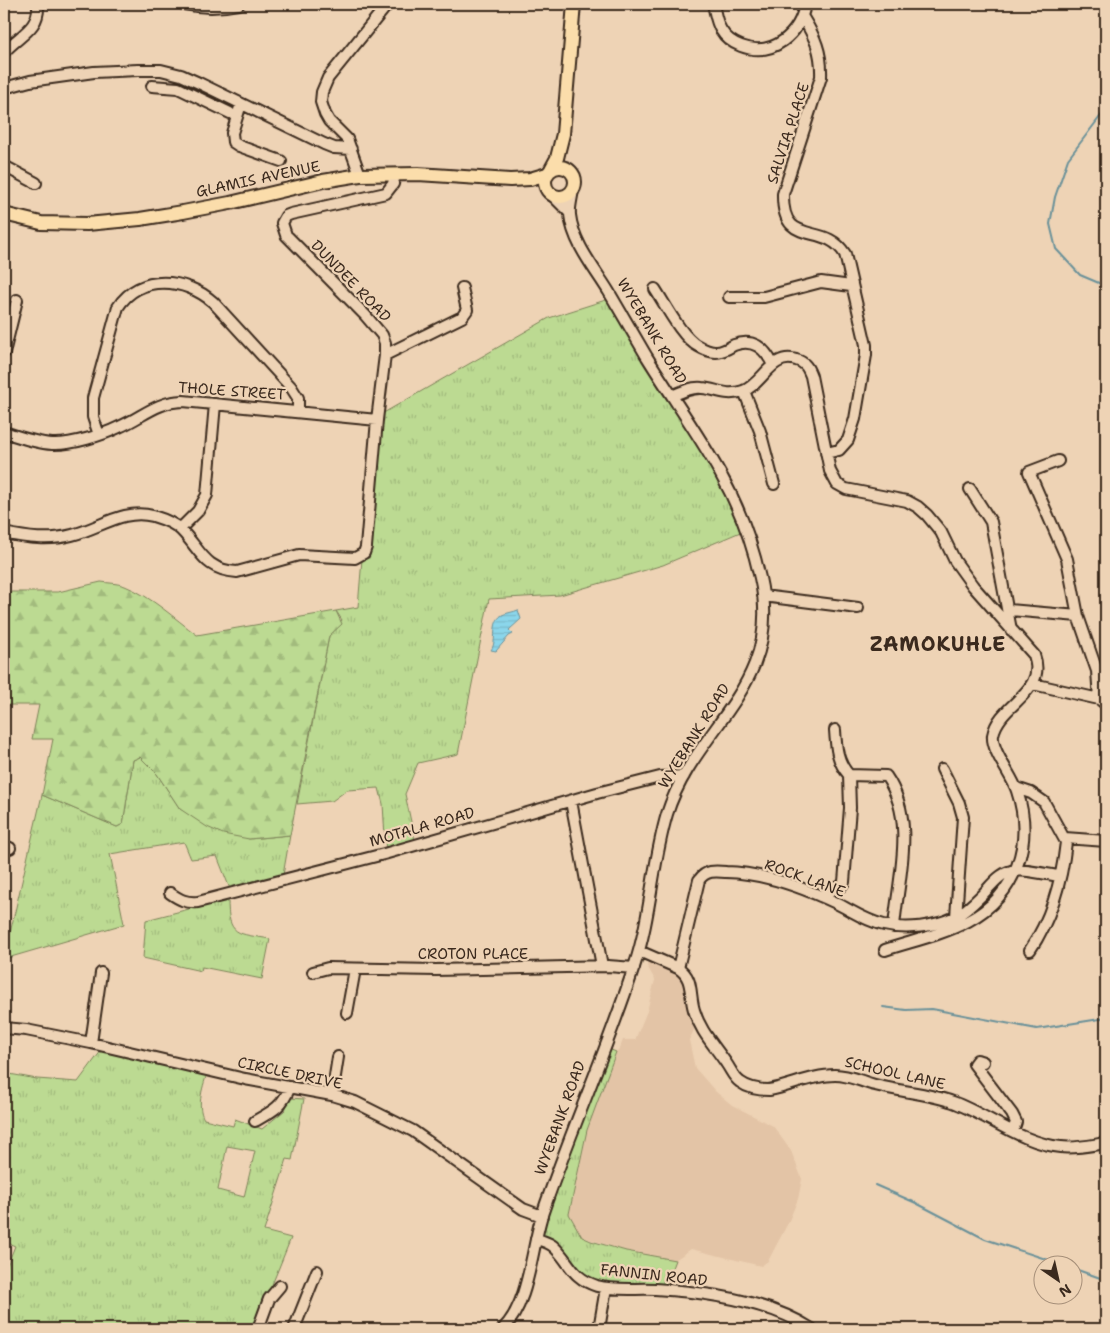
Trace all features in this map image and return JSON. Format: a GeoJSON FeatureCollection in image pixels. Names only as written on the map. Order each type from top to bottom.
{"type":"FeatureCollection","features":[{"type":"Feature","properties":{"kind":"main road"},"geometry":{"type":"LineString","coordinates":[[563,134],[566,162],[575,179],[573,190],[564,197],[550,192],[545,181],[557,158],[563,134],[574,4]]}},
{"type":"Feature","properties":{"kind":"main road"},"geometry":{"type":"LineString","coordinates":[[549,172],[560,166],[569,169]]}},
{"type":"Feature","properties":{"kind":"main road","name":"GLAMIS AVENUE"},"geometry":{"type":"LineString","coordinates":[[7,214],[41,223],[87,224],[140,219],[230,203],[323,181],[360,176],[395,174],[510,180],[530,179],[549,172]]}},
{"type":"Feature","properties":{"kind":"main road","name":"GLAMIS AVENUE"},"geometry":{"type":"LineString","coordinates":[[510,180],[550,192]]}},
{"type":"Feature","properties":{"kind":"street"},"geometry":{"type":"LineString","coordinates":[[4,52],[35,23],[39,10],[38,4]]}},
{"type":"Feature","properties":{"kind":"street"},"geometry":{"type":"LineString","coordinates":[[183,4],[197,7],[212,7],[239,4]]}},
{"type":"Feature","properties":{"kind":"street"},"geometry":{"type":"LineString","coordinates":[[713,4],[721,31],[736,44],[750,49],[763,50],[780,43],[790,36],[802,16],[805,4]]}},
{"type":"Feature","properties":{"kind":"street"},"geometry":{"type":"LineString","coordinates":[[360,176],[347,139],[329,122],[325,114],[321,102],[323,86],[347,53],[387,5]]}},
{"type":"Feature","properties":{"kind":"street","name":"SALVIA PLACE"},"geometry":{"type":"LineString","coordinates":[[802,16],[817,44],[821,57],[821,77],[783,194],[784,210],[791,226],[799,231],[831,239],[841,248],[848,264],[851,286],[866,345],[864,370],[855,419],[848,440],[839,450],[826,453]]}},
{"type":"Feature","properties":{"kind":"street"},"geometry":{"type":"LineString","coordinates":[[4,88],[30,81],[94,72],[160,70],[181,75],[324,144],[334,148],[351,149]]}},
{"type":"Feature","properties":{"kind":"street"},"geometry":{"type":"LineString","coordinates":[[152,86],[178,88],[230,113]]}},
{"type":"Feature","properties":{"kind":"street"},"geometry":{"type":"LineString","coordinates":[[241,104],[232,133],[233,142],[239,146],[281,161]]}},
{"type":"Feature","properties":{"kind":"street"},"geometry":{"type":"LineString","coordinates":[[4,166],[36,183]]}},
{"type":"Feature","properties":{"kind":"street","name":"DUNDEE ROAD"},"geometry":{"type":"LineString","coordinates":[[180,529],[210,564],[227,571],[237,572],[299,555],[358,558],[362,555],[366,547],[377,420],[385,355],[384,339],[377,328],[286,235],[282,224],[286,216],[291,214],[386,193],[393,184],[395,174]]}},
{"type":"Feature","properties":{"kind":"street","name":"WYEBANK ROAD"},"geometry":{"type":"LineString","coordinates":[[503,1329],[513,1318],[520,1299],[542,1216],[561,1160],[634,968],[639,952],[662,832],[673,798],[684,776],[742,692],[754,668],[762,631],[763,596],[755,558],[728,487],[586,254],[575,232],[570,213],[573,190]]}},
{"type":"Feature","properties":{"kind":"street","name":"WYEBANK ROAD"},"geometry":{"type":"LineString","coordinates":[[550,192],[570,213]]}},
{"type":"Feature","properties":{"kind":"street"},"geometry":{"type":"LineString","coordinates":[[99,435],[93,417],[93,398],[118,307],[122,300],[145,286],[171,282],[200,291],[213,302],[291,387],[298,398],[298,411]]}},
{"type":"Feature","properties":{"kind":"street"},"geometry":{"type":"LineString","coordinates":[[729,297],[764,297],[821,282],[851,286]]}},
{"type":"Feature","properties":{"kind":"street"},"geometry":{"type":"LineString","coordinates":[[385,355],[462,317],[466,310],[462,288]]}},
{"type":"Feature","properties":{"kind":"street"},"geometry":{"type":"LineString","coordinates":[[655,288],[686,337],[696,346],[717,352],[739,343],[750,342],[769,356],[773,365]]}},
{"type":"Feature","properties":{"kind":"street"},"geometry":{"type":"LineString","coordinates":[[4,352],[18,300]]}},
{"type":"Feature","properties":{"kind":"street"},"geometry":{"type":"LineString","coordinates":[[672,396],[700,388],[729,394],[744,391],[773,365],[785,359],[798,360],[808,369],[814,388],[830,471],[840,486],[846,489],[907,501],[918,507],[941,532],[955,561],[973,586],[1034,655],[1038,671],[1033,684],[997,724],[993,738],[1004,767],[1016,788],[1022,808],[1024,839],[1016,870],[1005,889],[980,914],[952,928],[885,950]]}},
{"type":"Feature","properties":{"kind":"street"},"geometry":{"type":"LineString","coordinates":[[744,391],[760,430],[774,484]]}},
{"type":"Feature","properties":{"kind":"street","name":"THOLE STREET"},"geometry":{"type":"LineString","coordinates":[[4,432],[53,444],[99,435],[119,428],[166,402],[183,401],[377,420]]}},
{"type":"Feature","properties":{"kind":"street"},"geometry":{"type":"LineString","coordinates":[[4,533],[32,538],[58,538],[83,532],[120,516],[135,514],[154,516],[180,529],[198,511],[208,495],[215,404]]}},
{"type":"Feature","properties":{"kind":"street"},"geometry":{"type":"LineString","coordinates":[[1033,684],[1103,701],[1096,671],[1078,616],[1067,559],[1029,472],[1058,461]]}},
{"type":"Feature","properties":{"kind":"street"},"geometry":{"type":"LineString","coordinates":[[970,489],[991,522],[1012,630]]}},
{"type":"Feature","properties":{"kind":"street"},"geometry":{"type":"LineString","coordinates":[[763,596],[858,608]]}},
{"type":"Feature","properties":{"kind":"street"},"geometry":{"type":"LineString","coordinates":[[1009,610],[1078,616]]}},
{"type":"Feature","properties":{"kind":"street"},"geometry":{"type":"LineString","coordinates":[[820,896],[843,885],[844,882],[850,808],[849,775],[839,759],[835,730]]}},
{"type":"Feature","properties":{"kind":"street"},"geometry":{"type":"LineString","coordinates":[[942,769],[955,794],[962,817],[956,917]]}},
{"type":"Feature","properties":{"kind":"street"},"geometry":{"type":"LineString","coordinates":[[849,775],[886,776],[895,794],[904,822],[905,833],[894,927]]}},
{"type":"Feature","properties":{"kind":"street","name":"MOTALA ROAD"},"geometry":{"type":"LineString","coordinates":[[170,893],[189,903],[198,902],[384,854],[660,777],[684,776]]}},
{"type":"Feature","properties":{"kind":"street"},"geometry":{"type":"LineString","coordinates":[[1016,788],[1031,793],[1044,802],[1065,838],[1060,876],[1042,929],[1030,950]]}},
{"type":"Feature","properties":{"kind":"street"},"geometry":{"type":"LineString","coordinates":[[571,801],[602,966]]}},
{"type":"Feature","properties":{"kind":"street"},"geometry":{"type":"LineString","coordinates":[[1065,838],[1106,840]]}},
{"type":"Feature","properties":{"kind":"street"},"geometry":{"type":"LineString","coordinates":[[1016,870],[1060,876]]}},
{"type":"Feature","properties":{"kind":"street","name":"ROCK LANE"},"geometry":{"type":"LineString","coordinates":[[678,968],[700,877],[710,871],[759,876],[820,896],[869,921],[894,927],[923,926],[956,917],[1004,874],[1016,870]]}},
{"type":"Feature","properties":{"kind":"street"},"geometry":{"type":"LineString","coordinates":[[639,952],[678,968]]}},
{"type":"Feature","properties":{"kind":"street","name":"CROTON PLACE"},"geometry":{"type":"LineString","coordinates":[[312,972],[328,968],[546,968],[602,966],[634,968]]}},
{"type":"Feature","properties":{"kind":"street","name":"SCHOOL LANE"},"geometry":{"type":"LineString","coordinates":[[678,968],[687,975],[694,1011],[708,1040],[734,1076],[747,1086],[769,1090],[825,1076],[846,1076],[874,1085],[930,1095],[950,1101],[1013,1131],[1050,1146],[1062,1147],[1106,1143]]}},
{"type":"Feature","properties":{"kind":"street"},"geometry":{"type":"LineString","coordinates":[[347,1013],[354,969]]}},
{"type":"Feature","properties":{"kind":"street"},"geometry":{"type":"LineString","coordinates":[[92,1043],[101,973]]}},
{"type":"Feature","properties":{"kind":"street","name":"CIRCLE DRIVE"},"geometry":{"type":"LineString","coordinates":[[4,1028],[26,1030],[92,1043],[237,1077],[332,1095],[355,1102],[413,1131],[523,1209],[542,1216]]}},
{"type":"Feature","properties":{"kind":"street"},"geometry":{"type":"LineString","coordinates":[[332,1095],[338,1057]]}},
{"type":"Feature","properties":{"kind":"street"},"geometry":{"type":"LineString","coordinates":[[984,1062],[977,1060],[974,1064],[1012,1114],[1016,1122],[1013,1131]]}},
{"type":"Feature","properties":{"kind":"street"},"geometry":{"type":"LineString","coordinates":[[255,1122],[280,1105],[286,1097],[290,1086]]}},
{"type":"Feature","properties":{"kind":"street","name":"FANNIN ROAD"},"geometry":{"type":"LineString","coordinates":[[536,1238],[553,1246],[579,1277],[588,1283],[606,1288],[638,1288],[696,1293],[742,1302],[783,1314],[812,1329]]}},
{"type":"Feature","properties":{"kind":"street"},"geometry":{"type":"LineString","coordinates":[[294,1329],[317,1271]]}},
{"type":"Feature","properties":{"kind":"street"},"geometry":{"type":"LineString","coordinates":[[258,1329],[269,1299],[280,1286]]}},
{"type":"Feature","properties":{"kind":"street"},"geometry":{"type":"LineString","coordinates":[[599,1329],[606,1288]]}},
{"type":"Feature","properties":{"kind":"shaded area"},"geometry":{"type":"Polygon","coordinates":[[[650,957],[686,976],[694,1030],[689,1040],[695,1068],[716,1092],[732,1105],[773,1126],[791,1151],[802,1179],[798,1199],[788,1223],[768,1261],[761,1266],[691,1249],[675,1260],[626,1251],[582,1237],[569,1214],[587,1130],[604,1080],[623,1040],[635,1040],[647,1011],[655,980],[647,966],[650,957]]]}},
{"type":"Feature","properties":{"kind":"green space"},"geometry":{"type":"Polygon","coordinates":[[[612,298],[696,436],[745,530],[663,565],[560,595],[489,599],[458,754],[418,763],[405,794],[416,845],[386,854],[383,804],[379,788],[347,790],[332,801],[297,804],[329,636],[342,620],[336,611],[358,607],[380,415],[549,318],[612,298]]]}},
{"type":"Feature","properties":{"kind":"green space"},"geometry":{"type":"Polygon","coordinates":[[[101,582],[122,585],[135,591],[154,602],[197,635],[336,611],[342,624],[329,636],[290,835],[249,839],[223,834],[207,827],[180,809],[157,774],[140,757],[133,760],[123,824],[117,827],[42,795],[53,739],[32,739],[39,705],[8,705],[4,699],[4,592],[58,592],[101,582]]]}},
{"type":"Feature","properties":{"kind":"green space"},"geometry":{"type":"Polygon","coordinates":[[[140,757],[157,774],[180,809],[249,839],[290,835],[282,881],[232,894],[217,856],[191,859],[184,842],[110,854],[124,924],[4,959],[42,795],[117,827],[123,824],[133,760],[140,757]]]}},
{"type":"Feature","properties":{"kind":"green space"},"geometry":{"type":"Polygon","coordinates":[[[228,899],[230,920],[237,931],[250,936],[270,939],[262,979],[202,967],[201,971],[143,958],[146,920],[228,899]]]}},
{"type":"Feature","properties":{"kind":"green space"},"geometry":{"type":"Polygon","coordinates":[[[104,1047],[208,1071],[200,1102],[204,1119],[233,1126],[235,1119],[262,1129],[285,1110],[290,1098],[304,1099],[292,1160],[287,1159],[264,1231],[291,1238],[254,1329],[4,1329],[4,1273],[15,1246],[4,1241],[4,1073],[37,1079],[78,1082],[104,1047]],[[227,1146],[218,1190],[244,1197],[255,1151],[227,1146]]]}},
{"type":"Feature","properties":{"kind":"green space"},"geometry":{"type":"Polygon","coordinates":[[[604,1047],[616,1052],[587,1130],[569,1214],[582,1237],[591,1241],[626,1251],[675,1260],[664,1289],[596,1285],[535,1238],[604,1047]]]}},
{"type":"Feature","properties":{"kind":"water"},"geometry":{"type":"Polygon","coordinates":[[[518,610],[521,619],[509,630],[513,634],[496,651],[491,650],[498,618],[518,610]]]}},
{"type":"Feature","properties":{"kind":"waterway"},"geometry":{"type":"LineString","coordinates":[[1106,109],[1068,159],[1055,197],[1050,224],[1056,249],[1080,275],[1106,286]]}},
{"type":"Feature","properties":{"kind":"waterway"},"geometry":{"type":"LineString","coordinates":[[883,1007],[906,1010],[932,1009],[1037,1029],[1106,1018]]}},
{"type":"Feature","properties":{"kind":"waterway"},"geometry":{"type":"LineString","coordinates":[[875,1185],[916,1203],[985,1239],[1037,1256]]}},
{"type":"Feature","properties":{"kind":"waterway"},"geometry":{"type":"LineString","coordinates":[[1082,1272],[1106,1280]]}},
{"type":"Feature","properties":{"kind":"district","name":"ZAMOKUHLE"},"geometry":{"type":"Point","coordinates":[938,644]}}]}
